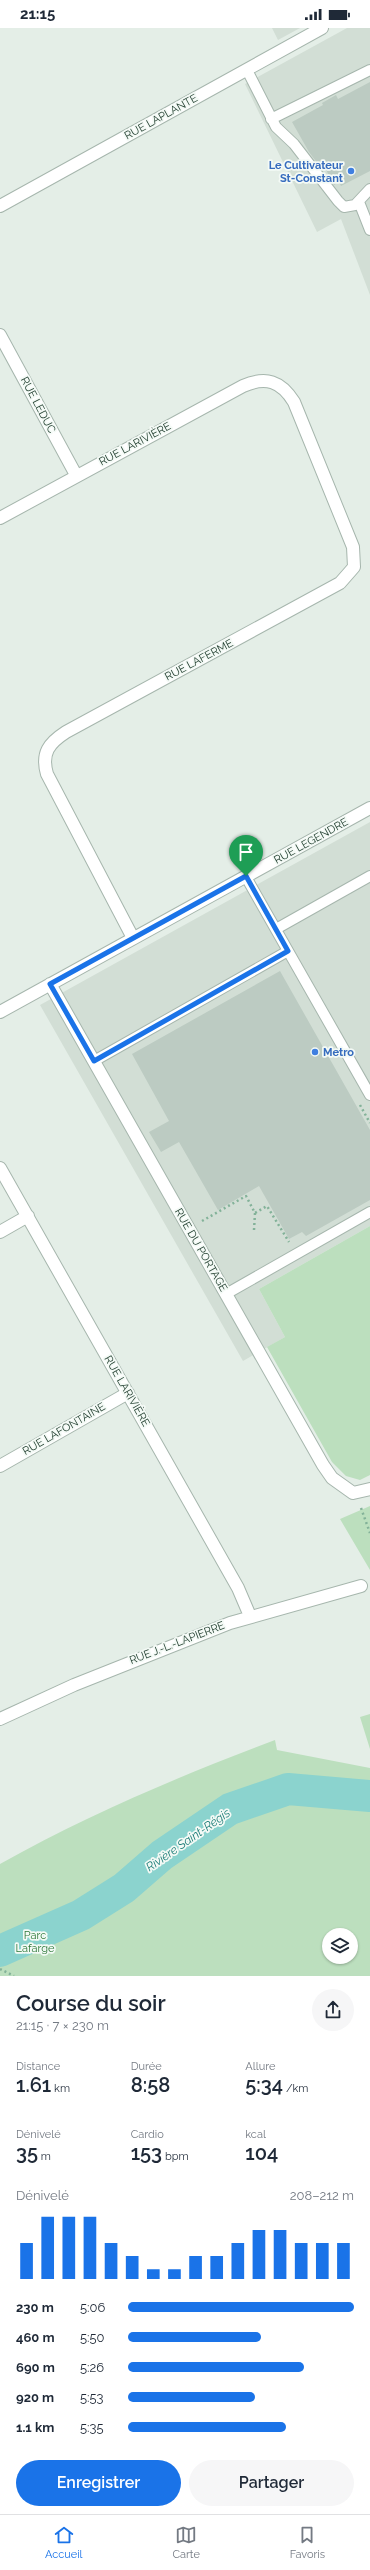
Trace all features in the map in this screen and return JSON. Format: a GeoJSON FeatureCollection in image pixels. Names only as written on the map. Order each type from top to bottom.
{"type":"FeatureCollection","features":[{"type":"Feature","properties":{"kind":"street","name":"RUE LAPLANTE"},"geometry":{"type":"LineString","coordinates":[[0,206],[322,28]]}},
{"type":"Feature","properties":{"kind":"street","name":"RUE LEDUC"},"geometry":{"type":"LineString","coordinates":[[0,335],[76,475]]}},
{"type":"Feature","properties":{"kind":"street","name":"RUE LARIVIÈRE"},"geometry":{"type":"LineString","coordinates":[[0,518],[76,475],[243,386],[257,381],[273,381]]}},
{"type":"Feature","properties":{"kind":"street","name":"RUE LAFERME"},"geometry":{"type":"LineString","coordinates":[[133,938],[52,786],[43,762],[45,754],[48,747],[66,732],[331,589],[352,572],[355,561],[353,547],[294,402],[280,385],[273,381]]}},
{"type":"Feature","properties":{"kind":"street","name":"RUE LEGENDRE"},"geometry":{"type":"LineString","coordinates":[[0,1012],[370,808]]}},
{"type":"Feature","properties":{"kind":"street","name":"RUE DU PORTAGE"},"geometry":{"type":"LineString","coordinates":[[50,984],[332,1478],[354,1493],[370,1489]]}},
{"type":"Feature","properties":{"kind":"street","name":"RUE LARIVIÈRE"},"geometry":{"type":"LineString","coordinates":[[0,1168],[238,1588],[250,1616]]}},
{"type":"Feature","properties":{"kind":"street"},"geometry":{"type":"LineString","coordinates":[[0,1232],[28,1216]]}},
{"type":"Feature","properties":{"kind":"street","name":"RUE LAFONTAINE"},"geometry":{"type":"LineString","coordinates":[[0,1466],[128,1393]]}},
{"type":"Feature","properties":{"kind":"street","name":"RUE J.-L.-LAPIERRE"},"geometry":{"type":"LineString","coordinates":[[0,1719],[123,1664],[250,1616],[361,1586]]}},
{"type":"Feature","properties":{"kind":"lane"},"geometry":{"type":"LineString","coordinates":[[247,70],[271,119],[284,136],[294,144],[344,207],[350,207],[359,202],[370,189]]}},
{"type":"Feature","properties":{"kind":"lane"},"geometry":{"type":"LineString","coordinates":[[271,119],[370,70]]}},
{"type":"Feature","properties":{"kind":"lane"},"geometry":{"type":"LineString","coordinates":[[359,202],[370,230]]}},
{"type":"Feature","properties":{"kind":"lane"},"geometry":{"type":"LineString","coordinates":[[246,876],[370,1095]]}},
{"type":"Feature","properties":{"kind":"lane"},"geometry":{"type":"LineString","coordinates":[[276,929],[370,876]]}},
{"type":"Feature","properties":{"kind":"lane"},"geometry":{"type":"LineString","coordinates":[[94,1061],[288,951]]}},
{"type":"Feature","properties":{"kind":"lane"},"geometry":{"type":"LineString","coordinates":[[226,1294],[370,1212]]}},
{"type":"Feature","properties":{"kind":"path"},"geometry":{"type":"LineString","coordinates":[[189,1229],[246,1196],[255,1213],[254,1230]]}},
{"type":"Feature","properties":{"kind":"path"},"geometry":{"type":"LineString","coordinates":[[255,1213],[267,1206],[291,1246]]}},
{"type":"Feature","properties":{"kind":"path"},"geometry":{"type":"LineString","coordinates":[[361,1508],[370,1533]]}},
{"type":"Feature","properties":{"kind":"path"},"geometry":{"type":"LineString","coordinates":[[0,1969],[14,1976]]}},
{"type":"Feature","properties":{"kind":"shaded area"},"geometry":{"type":"Polygon","coordinates":[[[272,28],[300,28],[278,40],[272,28]]]}},
{"type":"Feature","properties":{"kind":"shaded area"},"geometry":{"type":"Polygon","coordinates":[[[347,28],[370,28],[370,295],[341,219],[317,232],[245,84],[347,28]]]}},
{"type":"Feature","properties":{"kind":"shaded area"},"geometry":{"type":"Polygon","coordinates":[[[370,822],[370,1226],[259,1289],[285,1337],[243,1361],[40,1005],[370,822]]]}},
{"type":"Feature","properties":{"kind":"green space"},"geometry":{"type":"Polygon","coordinates":[[[370,1226],[370,1475],[360,1480],[346,1476],[332,1462],[267,1347],[285,1337],[259,1289],[370,1226]]]}},
{"type":"Feature","properties":{"kind":"green space"},"geometry":{"type":"Polygon","coordinates":[[[370,1506],[370,1570],[340,1519],[370,1506]]]}},
{"type":"Feature","properties":{"kind":"green space"},"geometry":{"type":"Polygon","coordinates":[[[370,1714],[370,1749],[360,1717],[370,1714]]]}},
{"type":"Feature","properties":{"kind":"green space","name":"Parc Lafarge"},"geometry":{"type":"Polygon","coordinates":[[[275,1740],[277,1750],[370,1768],[370,1976],[0,1976],[0,1864],[101,1812],[170,1782],[275,1740]]]}},
{"type":"Feature","properties":{"kind":"building"},"geometry":{"type":"Polygon","coordinates":[[[370,82],[370,171],[341,186],[339,182],[334,185],[322,162],[318,164],[309,152],[292,122],[323,105],[322,103],[336,95],[338,99],[370,82]]]}},
{"type":"Feature","properties":{"kind":"building"},"geometry":{"type":"Polygon","coordinates":[[[280,971],[370,1130],[370,1200],[306,1236],[302,1232],[289,1239],[259,1186],[218,1210],[179,1142],[161,1152],[149,1132],[169,1121],[132,1054],[280,971]]]}},
{"type":"Feature","properties":{"kind":"waterway","name":"Rivière Saint-Régis"},"geometry":{"type":"LineString","coordinates":[[0,1951],[81,1915],[124,1888],[162,1855],[230,1809],[288,1789],[370,1796]]}},
{"type":"Feature","properties":{"kind":"place","name":"Le Cultivateur St-Constant"},"geometry":{"type":"Point","coordinates":[351,171]}},
{"type":"Feature","properties":{"kind":"place","name":"Metro"},"geometry":{"type":"Point","coordinates":[315,1052]}},
{"type":"Feature","properties":{"kind":"route"},"geometry":{"type":"LineString","coordinates":[[246,876],[288,951],[94,1061],[50,984],[246,876]]}}]}
